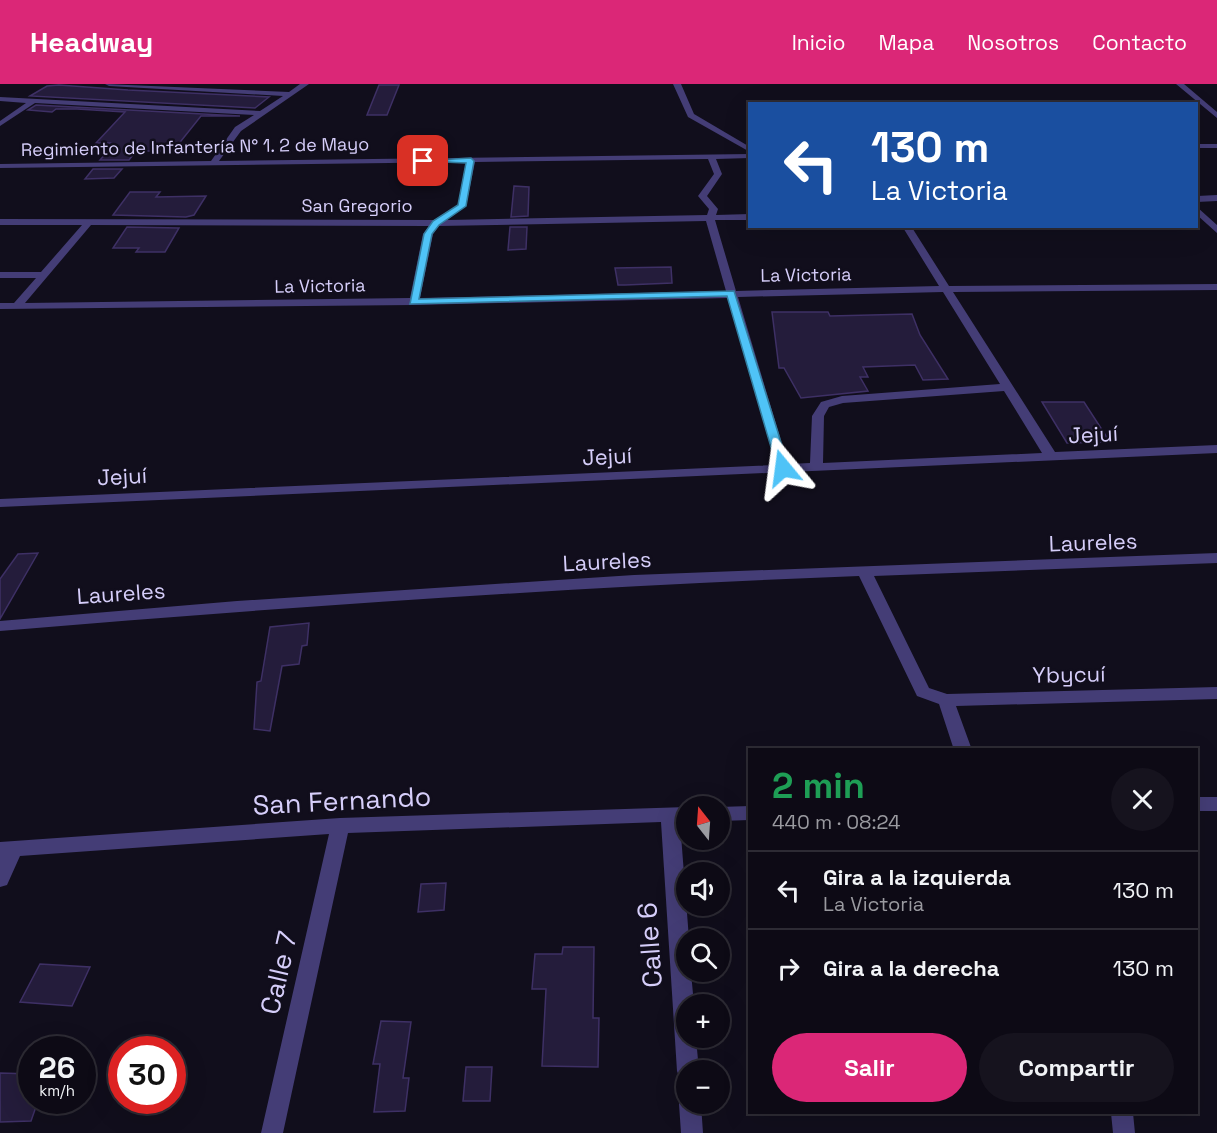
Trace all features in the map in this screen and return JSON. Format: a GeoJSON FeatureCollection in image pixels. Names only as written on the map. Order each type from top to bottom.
{"type":"FeatureCollection","features":[{"type":"Feature","properties":{"kind":"street"},"geometry":{"type":"LineString","coordinates":[[109,84],[292,94]]}},
{"type":"Feature","properties":{"kind":"street"},"geometry":{"type":"LineString","coordinates":[[212,165],[238,129],[306,84]]}},
{"type":"Feature","properties":{"kind":"street"},"geometry":{"type":"LineString","coordinates":[[676,84],[691,115],[748,149]]}},
{"type":"Feature","properties":{"kind":"street"},"geometry":{"type":"LineString","coordinates":[[1180,84],[1217,116]]}},
{"type":"Feature","properties":{"kind":"street"},"geometry":{"type":"LineString","coordinates":[[0,99],[264,112]]}},
{"type":"Feature","properties":{"kind":"street"},"geometry":{"type":"LineString","coordinates":[[0,124],[33,101]]}},
{"type":"Feature","properties":{"kind":"street"},"geometry":{"type":"LineString","coordinates":[[1198,146],[1217,146]]}},
{"type":"Feature","properties":{"kind":"street"},"geometry":{"type":"LineString","coordinates":[[711,156],[718,174],[702,196],[714,209],[710,219],[783,468]]}},
{"type":"Feature","properties":{"kind":"street","name":"Regimiento de Infantería N° 1. 2 de Mayo"},"geometry":{"type":"LineString","coordinates":[[0,166],[212,165],[748,156]]}},
{"type":"Feature","properties":{"kind":"street"},"geometry":{"type":"LineString","coordinates":[[414,302],[428,234],[436,223],[462,206],[471,161]]}},
{"type":"Feature","properties":{"kind":"street"},"geometry":{"type":"LineString","coordinates":[[1198,199],[1217,198]]}},
{"type":"Feature","properties":{"kind":"street"},"geometry":{"type":"LineString","coordinates":[[1198,211],[1217,230]]}},
{"type":"Feature","properties":{"kind":"street","name":"San Gregorio"},"geometry":{"type":"LineString","coordinates":[[0,222],[436,223],[748,217]]}},
{"type":"Feature","properties":{"kind":"street"},"geometry":{"type":"LineString","coordinates":[[17,306],[88,222]]}},
{"type":"Feature","properties":{"kind":"street"},"geometry":{"type":"LineString","coordinates":[[907,228],[1052,458]]}},
{"type":"Feature","properties":{"kind":"street"},"geometry":{"type":"LineString","coordinates":[[0,275],[44,275]]}},
{"type":"Feature","properties":{"kind":"street","name":"La Victoria"},"geometry":{"type":"LineString","coordinates":[[0,306],[414,302],[731,293],[1217,287]]}},
{"type":"Feature","properties":{"kind":"street"},"geometry":{"type":"LineString","coordinates":[[816,467],[818,416],[825,405],[842,400],[1009,387]]}},
{"type":"Feature","properties":{"kind":"street","name":"Jejuí"},"geometry":{"type":"LineString","coordinates":[[0,503],[1217,449]]}},
{"type":"Feature","properties":{"kind":"street"},"geometry":{"type":"LineString","coordinates":[[1198,450],[1217,461]]}},
{"type":"Feature","properties":{"kind":"street","name":"Laureles"},"geometry":{"type":"LineString","coordinates":[[0,626],[237,606],[634,580],[1217,558]]}},
{"type":"Feature","properties":{"kind":"street","name":"Ybycuí"},"geometry":{"type":"LineString","coordinates":[[865,573],[923,692],[946,700],[1217,693]]}},
{"type":"Feature","properties":{"kind":"street"},"geometry":{"type":"LineString","coordinates":[[946,700],[962,748]]}},
{"type":"Feature","properties":{"kind":"street"},"geometry":{"type":"LineString","coordinates":[[1198,804],[1217,804]]}},
{"type":"Feature","properties":{"kind":"street"},"geometry":{"type":"LineString","coordinates":[[730,814],[748,813]]}},
{"type":"Feature","properties":{"kind":"street","name":"San Fernando"},"geometry":{"type":"LineString","coordinates":[[7,850],[340,826],[676,815]]}},
{"type":"Feature","properties":{"kind":"street","name":"Calle 7"},"geometry":{"type":"LineString","coordinates":[[272,1133],[340,826]]}},
{"type":"Feature","properties":{"kind":"street"},"geometry":{"type":"LineString","coordinates":[[0,879],[7,850]]}},
{"type":"Feature","properties":{"kind":"street","name":"Calle 6"},"geometry":{"type":"LineString","coordinates":[[679,850],[688,1060]]}},
{"type":"Feature","properties":{"kind":"street"},"geometry":{"type":"LineString","coordinates":[[691,1114],[692,1133]]}},
{"type":"Feature","properties":{"kind":"street"},"geometry":{"type":"LineString","coordinates":[[1122,1114],[1124,1133]]}},
{"type":"Feature","properties":{"kind":"building"},"geometry":{"type":"Polygon","coordinates":[[[379,85],[399,85],[387,115],[367,115],[379,85]]]}},
{"type":"Feature","properties":{"kind":"building"},"geometry":{"type":"Polygon","coordinates":[[[47,86],[269,97],[255,108],[30,96],[47,86]]]}},
{"type":"Feature","properties":{"kind":"building"},"geometry":{"type":"Polygon","coordinates":[[[36,105],[240,116],[201,116],[173,151],[136,151],[129,160],[100,160],[110,149],[104,149],[110,143],[96,143],[125,112],[77,109],[56,109],[52,112],[28,110],[36,105]]]}},
{"type":"Feature","properties":{"kind":"building"},"geometry":{"type":"Polygon","coordinates":[[[415,143],[441,143],[436,156],[410,156],[415,143]]]}},
{"type":"Feature","properties":{"kind":"building"},"geometry":{"type":"Polygon","coordinates":[[[408,165],[432,165],[425,182],[403,182],[408,165]]]}},
{"type":"Feature","properties":{"kind":"building"},"geometry":{"type":"Polygon","coordinates":[[[93,169],[122,169],[114,178],[85,179],[93,169]]]}},
{"type":"Feature","properties":{"kind":"building"},"geometry":{"type":"Polygon","coordinates":[[[514,186],[529,187],[528,216],[511,217],[514,186]]]}},
{"type":"Feature","properties":{"kind":"building"},"geometry":{"type":"Polygon","coordinates":[[[130,192],[160,192],[156,197],[206,196],[194,215],[186,217],[113,215],[130,192]]]}},
{"type":"Feature","properties":{"kind":"building"},"geometry":{"type":"Polygon","coordinates":[[[127,227],[179,228],[165,252],[136,252],[139,248],[113,248],[127,227]]]}},
{"type":"Feature","properties":{"kind":"building"},"geometry":{"type":"Polygon","coordinates":[[[510,227],[527,227],[526,249],[508,250],[510,227]]]}},
{"type":"Feature","properties":{"kind":"building"},"geometry":{"type":"Polygon","coordinates":[[[671,267],[672,283],[625,285],[618,285],[615,268],[671,267]]]}},
{"type":"Feature","properties":{"kind":"building"},"geometry":{"type":"Polygon","coordinates":[[[772,312],[828,312],[830,316],[912,314],[920,335],[948,379],[923,380],[915,365],[863,367],[868,377],[860,377],[868,391],[801,398],[784,368],[779,368],[772,312]]]}},
{"type":"Feature","properties":{"kind":"building"},"geometry":{"type":"Polygon","coordinates":[[[1042,402],[1084,402],[1110,442],[1067,443],[1042,402]]]}},
{"type":"Feature","properties":{"kind":"building"},"geometry":{"type":"Polygon","coordinates":[[[38,553],[0,619],[0,579],[18,554],[38,553]]]}},
{"type":"Feature","properties":{"kind":"building"},"geometry":{"type":"Polygon","coordinates":[[[309,623],[307,645],[302,646],[299,664],[282,666],[270,731],[254,729],[257,682],[261,681],[270,627],[309,623]]]}},
{"type":"Feature","properties":{"kind":"building"},"geometry":{"type":"Polygon","coordinates":[[[446,883],[444,910],[418,912],[421,884],[446,883]]]}},
{"type":"Feature","properties":{"kind":"building"},"geometry":{"type":"Polygon","coordinates":[[[563,947],[594,947],[593,1018],[599,1018],[598,1067],[542,1066],[546,989],[532,989],[535,954],[562,954],[563,947]]]}},
{"type":"Feature","properties":{"kind":"building"},"geometry":{"type":"Polygon","coordinates":[[[40,964],[90,967],[72,1006],[20,1002],[40,964]]]}},
{"type":"Feature","properties":{"kind":"building"},"geometry":{"type":"Polygon","coordinates":[[[381,1021],[411,1022],[403,1078],[409,1078],[405,1111],[374,1112],[380,1064],[373,1064],[381,1021]]]}},
{"type":"Feature","properties":{"kind":"building"},"geometry":{"type":"Polygon","coordinates":[[[466,1067],[492,1067],[490,1101],[463,1101],[466,1067]]]}},
{"type":"Feature","properties":{"kind":"building"},"geometry":{"type":"Polygon","coordinates":[[[0,1073],[18,1074],[18,1114],[33,1114],[31,1121],[0,1122],[0,1073]]]}},
{"type":"Feature","properties":{"kind":"route"},"geometry":{"type":"LineString","coordinates":[[423,161],[471,161],[462,206],[450,216],[436,223],[428,234],[414,302],[731,293],[783,468]]}}]}
